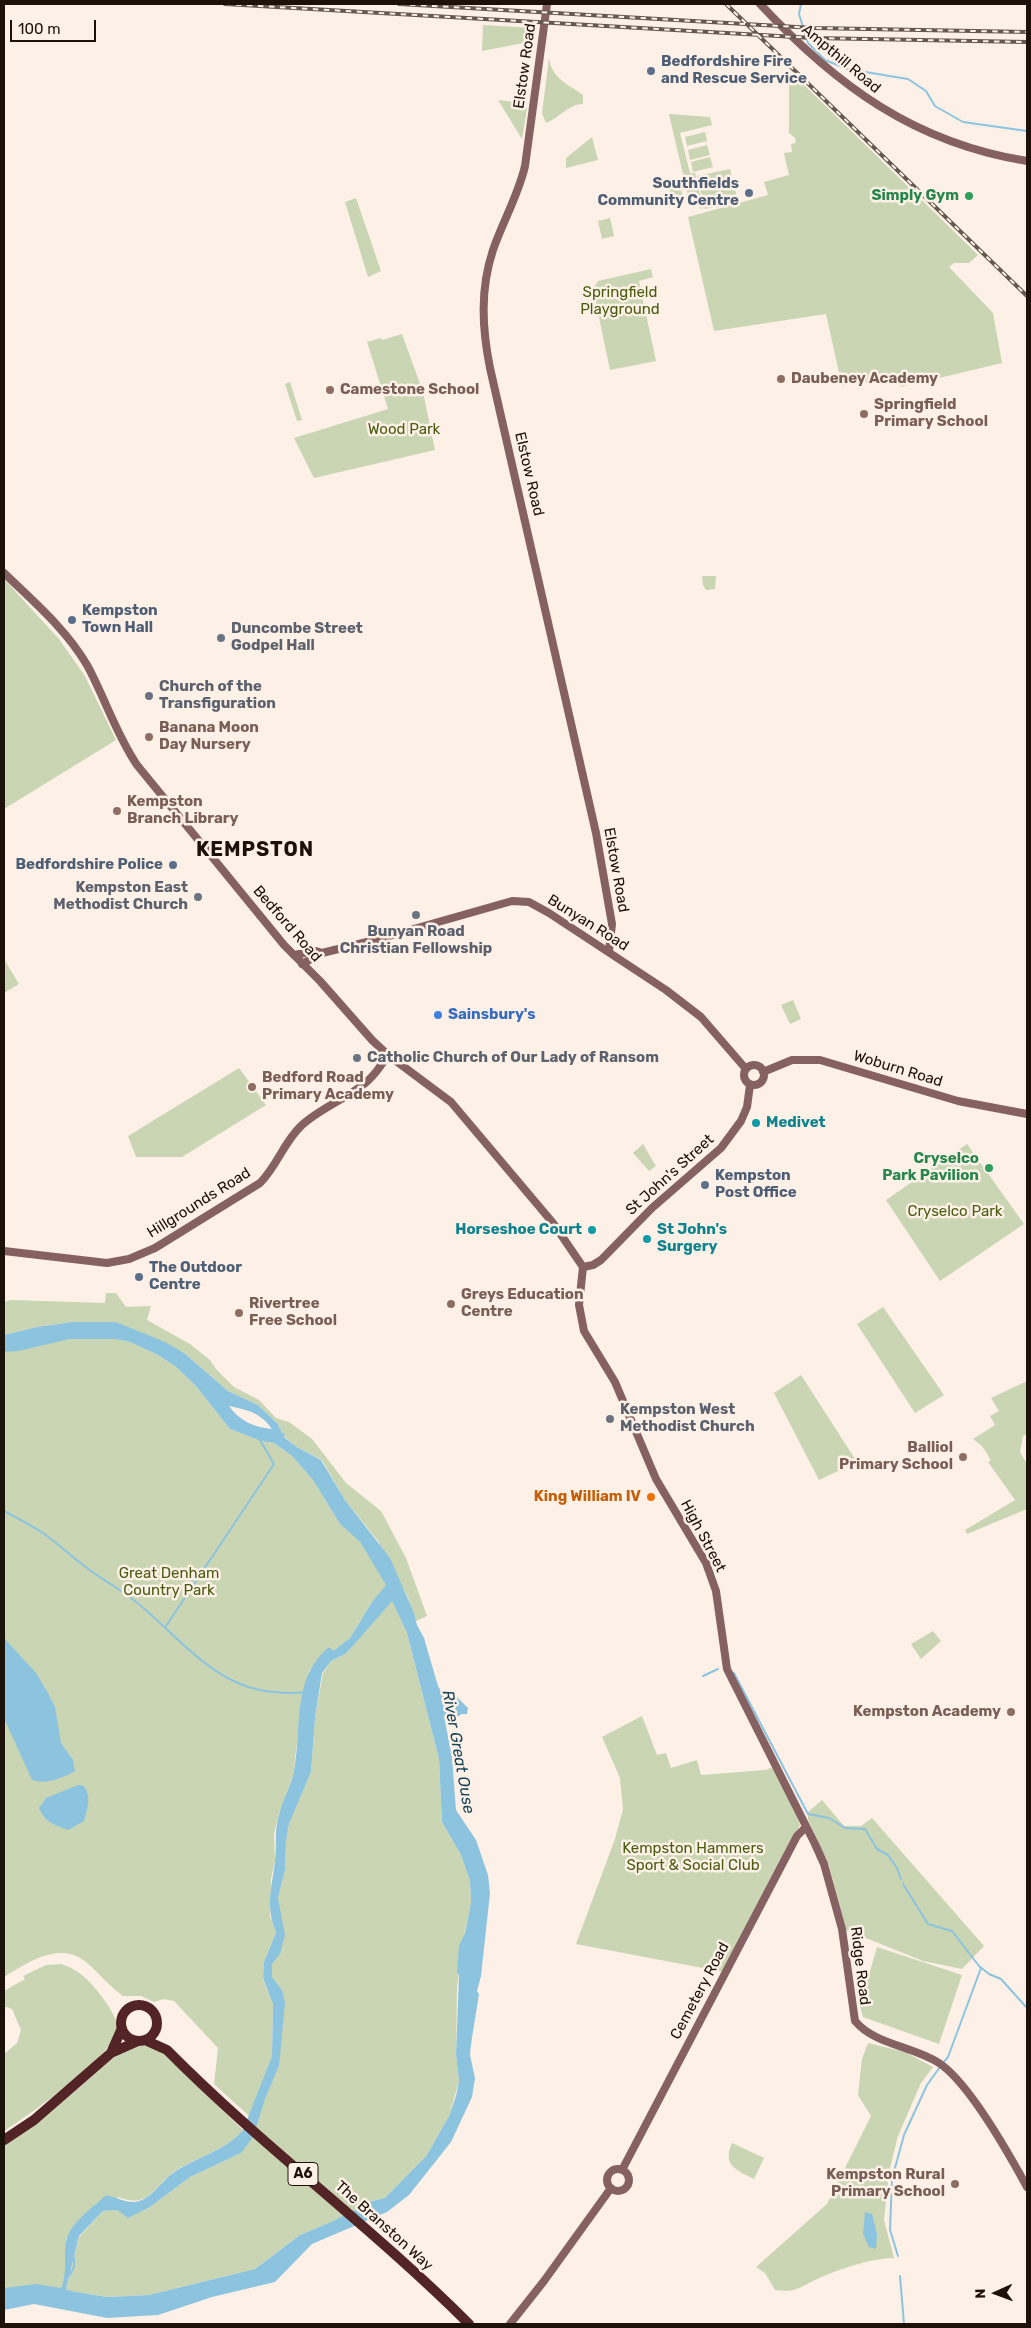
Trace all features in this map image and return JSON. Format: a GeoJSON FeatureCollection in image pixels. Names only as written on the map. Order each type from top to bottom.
{"type":"FeatureCollection","features":[{"type":"Feature","properties":{"kind":"highway"},"geometry":{"type":"LineString","coordinates":[[4,2140],[34,2120],[111,2053],[141,2040],[155,2030],[156,2018],[149,2008],[138,2005],[128,2008],[124,2013],[122,2028],[111,2053]]}},
{"type":"Feature","properties":{"kind":"highway","name":"The Branston Way"},"geometry":{"type":"LineString","coordinates":[[157,2023],[167,2050]]}},
{"type":"Feature","properties":{"kind":"highway"},"geometry":{"type":"LineString","coordinates":[[122,2028],[125,2034],[141,2040]]}},
{"type":"Feature","properties":{"kind":"highway","name":"The Branston Way"},"geometry":{"type":"LineString","coordinates":[[141,2040],[167,2050],[195,2078],[469,2324]]}},
{"type":"Feature","properties":{"kind":"main road","name":"Elstow Road"},"geometry":{"type":"LineString","coordinates":[[547,4],[525,166],[520,186],[493,250],[483,295],[483,320],[490,368],[596,833],[612,924],[609,951]]}},
{"type":"Feature","properties":{"kind":"main road","name":"Ampthill Road"},"geometry":{"type":"LineString","coordinates":[[760,4],[818,61],[875,105],[918,129],[942,139],[990,154],[1027,161]]}},
{"type":"Feature","properties":{"kind":"main road","name":"Bedford Road"},"geometry":{"type":"LineString","coordinates":[[4,573],[53,620],[65,635],[86,664],[123,742],[137,765],[205,850],[294,955],[372,1040],[388,1056],[451,1102],[562,1236],[583,1267]]}},
{"type":"Feature","properties":{"kind":"main road","name":"Bunyan Road"},"geometry":{"type":"LineString","coordinates":[[302,964],[322,953],[520,901],[529,902],[549,912],[609,951],[701,1017],[746,1069]]}},
{"type":"Feature","properties":{"kind":"main road","name":"Bunyan Road"},"geometry":{"type":"LineString","coordinates":[[294,955],[316,951],[322,953]]}},
{"type":"Feature","properties":{"kind":"main road","name":"Hillgrounds Road"},"geometry":{"type":"LineString","coordinates":[[4,1251],[107,1263],[129,1259],[148,1251],[260,1182],[274,1166],[289,1142],[303,1125],[360,1087],[371,1078],[388,1056]]}},
{"type":"Feature","properties":{"kind":"main road","name":"Woburn Road"},"geometry":{"type":"LineString","coordinates":[[763,1072],[792,1060],[820,1060],[958,1101],[1027,1114]]}},
{"type":"Feature","properties":{"kind":"main road"},"geometry":{"type":"LineString","coordinates":[[755,1065],[763,1072],[761,1082],[750,1085],[744,1077],[746,1069],[755,1065]]}},
{"type":"Feature","properties":{"kind":"main road","name":"St John's Street"},"geometry":{"type":"LineString","coordinates":[[583,1267],[593,1265],[601,1260],[652,1208],[722,1148],[741,1121],[750,1085]]}},
{"type":"Feature","properties":{"kind":"main road","name":"High Street"},"geometry":{"type":"LineString","coordinates":[[583,1267],[579,1305],[584,1331],[619,1390],[656,1479],[706,1563],[716,1591],[727,1669],[805,1823]]}},
{"type":"Feature","properties":{"kind":"main road","name":"Ridge Road"},"geometry":{"type":"LineString","coordinates":[[805,1823],[824,1864],[840,1918],[855,2021],[862,2030],[872,2036],[926,2055],[960,2082],[1015,2164],[1027,2187]]}},
{"type":"Feature","properties":{"kind":"main road","name":"Cemetery Road"},"geometry":{"type":"LineString","coordinates":[[510,2324],[544,2281],[611,2188],[608,2184],[610,2173],[616,2169],[622,2170],[805,1823]]}},
{"type":"Feature","properties":{"kind":"main road"},"geometry":{"type":"LineString","coordinates":[[611,2188],[620,2191],[629,2184],[629,2177],[622,2170]]}},
{"type":"Feature","properties":{"kind":"green space"},"geometry":{"type":"Polygon","coordinates":[[[483,25],[533,28],[529,42],[482,51],[483,25]]]}},
{"type":"Feature","properties":{"kind":"green space"},"geometry":{"type":"Polygon","coordinates":[[[549,58],[553,71],[557,76],[583,95],[583,104],[573,106],[546,123],[542,113],[549,58]]]}},
{"type":"Feature","properties":{"kind":"green space"},"geometry":{"type":"Polygon","coordinates":[[[798,79],[978,255],[969,263],[954,263],[949,267],[993,313],[1002,363],[901,387],[899,377],[842,386],[826,314],[714,331],[688,217],[768,195],[764,182],[789,175],[784,153],[792,152],[791,144],[796,143],[795,138],[789,133],[789,82],[798,79]]]}},
{"type":"Feature","properties":{"kind":"green space"},"geometry":{"type":"Polygon","coordinates":[[[498,100],[522,103],[527,109],[522,139],[498,100]]]}},
{"type":"Feature","properties":{"kind":"green space"},"geometry":{"type":"Polygon","coordinates":[[[669,114],[710,117],[712,125],[680,133],[690,173],[695,173],[703,208],[701,209],[688,196],[669,114]]]}},
{"type":"Feature","properties":{"kind":"green space"},"geometry":{"type":"Polygon","coordinates":[[[705,132],[707,141],[687,146],[685,137],[705,132]]]}},
{"type":"Feature","properties":{"kind":"green space"},"geometry":{"type":"Polygon","coordinates":[[[592,137],[598,160],[566,168],[566,158],[592,137]]]}},
{"type":"Feature","properties":{"kind":"green space"},"geometry":{"type":"Polygon","coordinates":[[[707,145],[710,155],[690,160],[688,150],[707,145]]]}},
{"type":"Feature","properties":{"kind":"green space"},"geometry":{"type":"Polygon","coordinates":[[[710,157],[713,167],[693,172],[691,162],[710,157]]]}},
{"type":"Feature","properties":{"kind":"green space"},"geometry":{"type":"Polygon","coordinates":[[[730,169],[738,201],[705,209],[697,176],[730,169]]]}},
{"type":"Feature","properties":{"kind":"green space"},"geometry":{"type":"Polygon","coordinates":[[[679,182],[683,197],[671,199],[668,184],[679,182]]]}},
{"type":"Feature","properties":{"kind":"green space"},"geometry":{"type":"Polygon","coordinates":[[[356,198],[381,271],[368,277],[345,202],[356,198]]]}},
{"type":"Feature","properties":{"kind":"green space"},"geometry":{"type":"Polygon","coordinates":[[[610,218],[614,236],[602,239],[598,221],[610,218]]]}},
{"type":"Feature","properties":{"kind":"green space","name":"Springfield Playground"},"geometry":{"type":"Polygon","coordinates":[[[651,269],[653,277],[639,281],[656,361],[610,370],[593,289],[598,281],[651,269]]]}},
{"type":"Feature","properties":{"kind":"green space","name":"Wood Park"},"geometry":{"type":"Polygon","coordinates":[[[402,334],[423,392],[435,450],[314,478],[294,438],[388,409],[367,342],[402,334]]]}},
{"type":"Feature","properties":{"kind":"green space"},"geometry":{"type":"Polygon","coordinates":[[[290,382],[302,420],[297,421],[285,384],[290,382]]]}},
{"type":"Feature","properties":{"kind":"green space"},"geometry":{"type":"Polygon","coordinates":[[[702,576],[716,576],[715,589],[706,590],[703,585],[702,576]]]}},
{"type":"Feature","properties":{"kind":"green space"},"geometry":{"type":"Polygon","coordinates":[[[4,579],[59,639],[85,676],[116,740],[4,809],[4,579]]]}},
{"type":"Feature","properties":{"kind":"green space"},"geometry":{"type":"Polygon","coordinates":[[[4,959],[19,984],[4,993],[4,959]]]}},
{"type":"Feature","properties":{"kind":"green space"},"geometry":{"type":"Polygon","coordinates":[[[793,1000],[801,1019],[790,1024],[781,1005],[793,1000]]]}},
{"type":"Feature","properties":{"kind":"green space"},"geometry":{"type":"Polygon","coordinates":[[[239,1068],[266,1105],[182,1157],[136,1157],[128,1136],[239,1068]]]}},
{"type":"Feature","properties":{"kind":"green space"},"geometry":{"type":"Polygon","coordinates":[[[643,1144],[656,1166],[649,1171],[633,1153],[643,1144]]]}},
{"type":"Feature","properties":{"kind":"green space","name":"Cryselco Park"},"geometry":{"type":"Polygon","coordinates":[[[967,1144],[1024,1224],[940,1281],[886,1200],[967,1144]]]}},
{"type":"Feature","properties":{"kind":"green space"},"geometry":{"type":"Polygon","coordinates":[[[106,1293],[116,1293],[126,1307],[151,1306],[147,1320],[190,1344],[210,1360],[234,1387],[259,1400],[276,1418],[289,1422],[312,1439],[346,1483],[381,1511],[406,1558],[427,1616],[416,1621],[408,1598],[378,1541],[345,1500],[322,1460],[297,1447],[284,1436],[285,1434],[282,1433],[278,1424],[258,1405],[228,1391],[184,1353],[116,1322],[72,1322],[37,1327],[4,1335],[4,1302],[11,1300],[105,1303],[106,1293]]]}},
{"type":"Feature","properties":{"kind":"green space"},"geometry":{"type":"Polygon","coordinates":[[[883,1307],[944,1395],[915,1413],[857,1324],[883,1307]]]}},
{"type":"Feature","properties":{"kind":"green space","name":"Great Denham Country Park"},"geometry":{"type":"Polygon","coordinates":[[[70,1339],[115,1339],[130,1342],[158,1355],[176,1367],[195,1385],[230,1429],[261,1441],[274,1443],[292,1456],[313,1480],[340,1524],[360,1542],[387,1585],[372,1602],[350,1638],[310,1669],[303,1692],[293,1776],[274,1834],[275,1860],[271,1879],[270,1916],[276,1931],[264,1962],[263,1979],[273,2004],[272,2056],[249,2116],[214,2084],[218,2048],[174,2001],[164,1999],[154,2002],[141,1996],[123,1996],[86,1962],[76,1956],[65,1953],[54,1953],[33,1960],[4,1977],[4,1352],[70,1339]]]}},
{"type":"Feature","properties":{"kind":"green space"},"geometry":{"type":"Polygon","coordinates":[[[801,1375],[857,1462],[819,1480],[774,1393],[801,1375]]]}},
{"type":"Feature","properties":{"kind":"green space"},"geometry":{"type":"Polygon","coordinates":[[[1027,1381],[1027,1434],[1023,1436],[1020,1452],[1027,1464],[1027,1509],[967,1534],[965,1530],[1015,1500],[988,1462],[991,1460],[982,1446],[973,1439],[995,1425],[990,1416],[999,1411],[991,1398],[1027,1381]]]}},
{"type":"Feature","properties":{"kind":"green space"},"geometry":{"type":"Polygon","coordinates":[[[392,1600],[407,1633],[439,1759],[442,1822],[461,1855],[470,1881],[471,1903],[463,1941],[457,1987],[456,2055],[459,2081],[449,2116],[427,2155],[385,2198],[372,2201],[300,2235],[255,2269],[149,2295],[107,2297],[66,2289],[79,2237],[103,2211],[117,2210],[129,2217],[150,2207],[190,2177],[241,2153],[279,2066],[282,1990],[272,1977],[272,1964],[280,1954],[278,1898],[285,1870],[286,1841],[289,1824],[311,1772],[315,1718],[323,1673],[331,1661],[345,1654],[353,1646],[392,1600]]]}},
{"type":"Feature","properties":{"kind":"green space"},"geometry":{"type":"Polygon","coordinates":[[[933,1631],[941,1641],[921,1659],[911,1644],[933,1631]]]}},
{"type":"Feature","properties":{"kind":"green space","name":"Kempston Hammers Sport & Social Club"},"geometry":{"type":"Polygon","coordinates":[[[642,1716],[657,1755],[666,1753],[671,1768],[697,1760],[701,1775],[765,1770],[774,1767],[795,1810],[800,1825],[724,1972],[576,1944],[615,1839],[623,1809],[620,1778],[602,1737],[642,1716]]]}},
{"type":"Feature","properties":{"kind":"green space"},"geometry":{"type":"Polygon","coordinates":[[[822,1800],[844,1826],[861,1826],[872,1818],[984,1946],[962,1969],[923,1961],[846,1930],[829,1865],[808,1820],[808,1812],[822,1800]]]}},
{"type":"Feature","properties":{"kind":"green space"},"geometry":{"type":"Polygon","coordinates":[[[877,1947],[962,1975],[939,2044],[863,2017],[860,2006],[877,1947]]]}},
{"type":"Feature","properties":{"kind":"green space"},"geometry":{"type":"Polygon","coordinates":[[[61,1964],[79,1973],[93,1986],[113,2013],[117,2031],[112,2042],[86,2070],[4,2131],[4,2054],[17,2043],[21,2030],[12,2009],[4,2006],[4,1991],[25,1979],[23,1976],[46,1965],[61,1964]]]}},
{"type":"Feature","properties":{"kind":"green space"},"geometry":{"type":"Polygon","coordinates":[[[148,2043],[160,2050],[243,2130],[220,2148],[173,2172],[148,2196],[133,2201],[118,2197],[66,2239],[66,2275],[61,2288],[4,2288],[4,2143],[58,2105],[117,2055],[148,2043]]]}},
{"type":"Feature","properties":{"kind":"green space"},"geometry":{"type":"Polygon","coordinates":[[[868,2043],[905,2052],[933,2067],[921,2083],[898,2136],[889,2172],[884,2220],[894,2258],[854,2265],[792,2290],[775,2290],[765,2273],[756,2267],[827,2204],[871,2116],[858,2095],[862,2059],[868,2043]]]}},
{"type":"Feature","properties":{"kind":"green space"},"geometry":{"type":"Polygon","coordinates":[[[732,2143],[764,2158],[754,2179],[732,2166],[729,2150],[732,2143]]]}},
{"type":"Feature","properties":{"kind":"water"},"geometry":{"type":"Polygon","coordinates":[[[72,1322],[116,1322],[165,1342],[184,1353],[228,1391],[258,1405],[278,1424],[282,1433],[285,1433],[284,1437],[297,1447],[321,1460],[345,1500],[390,1558],[424,1638],[438,1686],[442,1693],[453,1693],[468,1708],[467,1714],[457,1717],[444,1716],[452,1757],[456,1810],[476,1840],[488,1875],[490,1893],[470,2055],[475,2078],[472,2097],[451,2142],[409,2195],[387,2212],[312,2244],[275,2282],[212,2297],[158,2315],[107,2318],[34,2304],[4,2310],[4,2288],[36,2284],[61,2288],[65,2274],[67,2238],[79,2220],[106,2195],[130,2202],[145,2199],[174,2172],[220,2148],[243,2130],[272,2056],[273,2004],[263,1978],[264,1962],[276,1932],[270,1905],[276,1855],[277,1827],[280,1810],[293,1776],[303,1690],[308,1674],[317,1660],[329,1647],[333,1651],[350,1638],[372,1602],[386,1585],[360,1542],[340,1524],[313,1480],[292,1456],[274,1443],[261,1441],[230,1429],[195,1385],[176,1367],[158,1355],[130,1342],[115,1339],[70,1339],[18,1351],[4,1352],[4,1335],[37,1327],[72,1322]],[[229,1406],[238,1416],[248,1422],[259,1427],[272,1429],[254,1413],[229,1406]],[[392,1601],[353,1646],[345,1654],[331,1661],[322,1673],[315,1718],[311,1772],[289,1824],[286,1841],[285,1870],[278,1898],[285,1935],[280,1954],[272,1964],[272,1977],[282,1990],[285,2003],[279,2066],[265,2099],[253,2137],[241,2153],[190,2177],[150,2207],[128,2218],[117,2210],[103,2211],[79,2236],[66,2289],[107,2297],[149,2295],[255,2269],[300,2235],[372,2201],[385,2198],[427,2155],[449,2116],[459,2081],[456,2055],[459,1975],[457,1973],[459,1946],[465,1933],[471,1903],[470,1881],[461,1855],[442,1822],[439,1759],[407,1633],[392,1601]]]}},
{"type":"Feature","properties":{"kind":"water"},"geometry":{"type":"Polygon","coordinates":[[[4,1638],[36,1673],[55,1707],[61,1743],[73,1760],[75,1771],[65,1776],[43,1782],[32,1780],[4,1718],[4,1638]]]}},
{"type":"Feature","properties":{"kind":"water"},"geometry":{"type":"Polygon","coordinates":[[[78,1785],[84,1786],[88,1794],[84,1821],[68,1830],[54,1825],[47,1820],[39,1808],[46,1798],[78,1785]]]}},
{"type":"Feature","properties":{"kind":"water"},"geometry":{"type":"Polygon","coordinates":[[[865,2212],[872,2214],[877,2234],[876,2249],[869,2247],[863,2234],[865,2212]]]}},
{"type":"Feature","properties":{"kind":"waterway"},"geometry":{"type":"LineString","coordinates":[[801,4],[799,14],[808,43],[825,60],[847,69],[908,79],[926,91],[935,106],[963,122],[1027,131]]}},
{"type":"Feature","properties":{"kind":"waterway"},"geometry":{"type":"LineString","coordinates":[[166,1626],[274,1464],[260,1440]]}},
{"type":"Feature","properties":{"kind":"waterway"},"geometry":{"type":"LineString","coordinates":[[4,1511],[43,1533],[85,1566],[130,1597],[198,1658],[233,1681],[252,1688],[274,1692],[304,1692]]}},
{"type":"Feature","properties":{"kind":"waterway"},"geometry":{"type":"LineString","coordinates":[[703,1676],[718,1669]]}},
{"type":"Feature","properties":{"kind":"waterway"},"geometry":{"type":"LineString","coordinates":[[734,1673],[808,1814],[829,1818],[845,1828],[865,1829],[877,1849],[888,1855],[897,1868],[901,1879]]}},
{"type":"Feature","properties":{"kind":"waterway"},"geometry":{"type":"LineString","coordinates":[[903,1884],[928,1924],[952,1931],[979,1966],[989,1974],[1001,1979],[1027,2008]]}},
{"type":"Feature","properties":{"kind":"waterway"},"geometry":{"type":"LineString","coordinates":[[943,2063],[948,2057],[981,1968]]}},
{"type":"Feature","properties":{"kind":"waterway"},"geometry":{"type":"LineString","coordinates":[[898,2256],[890,2230],[892,2179],[904,2135],[927,2085],[940,2067]]}},
{"type":"Feature","properties":{"kind":"waterway"},"geometry":{"type":"LineString","coordinates":[[70,2275],[74,2267],[74,2258]]}},
{"type":"Feature","properties":{"kind":"waterway"},"geometry":{"type":"LineString","coordinates":[[900,2276],[904,2324]]}},
{"type":"Feature","properties":{"kind":"railway"},"geometry":{"type":"LineString","coordinates":[[225,4],[813,38],[1027,42]]}},
{"type":"Feature","properties":{"kind":"railway"},"geometry":{"type":"LineString","coordinates":[[399,4],[814,28],[1027,32]]}},
{"type":"Feature","properties":{"kind":"railway"},"geometry":{"type":"LineString","coordinates":[[726,4],[1027,296]]}},
{"type":"Feature","properties":{"kind":"place","name":"Bedfordshire Fire and Rescue Service"},"geometry":{"type":"Point","coordinates":[651,71]}},
{"type":"Feature","properties":{"kind":"place","name":"Southfields Community Centre"},"geometry":{"type":"Point","coordinates":[749,193]}},
{"type":"Feature","properties":{"kind":"place","name":"Simply Gym"},"geometry":{"type":"Point","coordinates":[969,196]}},
{"type":"Feature","properties":{"kind":"place","name":"Daubeney Academy"},"geometry":{"type":"Point","coordinates":[781,379]}},
{"type":"Feature","properties":{"kind":"place","name":"Camestone School"},"geometry":{"type":"Point","coordinates":[330,390]}},
{"type":"Feature","properties":{"kind":"place","name":"Springfield Primary School"},"geometry":{"type":"Point","coordinates":[864,414]}},
{"type":"Feature","properties":{"kind":"place","name":"Kempston Town Hall"},"geometry":{"type":"Point","coordinates":[72,620]}},
{"type":"Feature","properties":{"kind":"place","name":"Duncombe Street Godpel Hall"},"geometry":{"type":"Point","coordinates":[221,638]}},
{"type":"Feature","properties":{"kind":"place","name":"Church of the Transfiguration"},"geometry":{"type":"Point","coordinates":[149,696]}},
{"type":"Feature","properties":{"kind":"place","name":"Banana Moon Day Nursery"},"geometry":{"type":"Point","coordinates":[149,737]}},
{"type":"Feature","properties":{"kind":"place","name":"Kempston Branch Library"},"geometry":{"type":"Point","coordinates":[117,811]}},
{"type":"Feature","properties":{"kind":"place","name":"Bedfordshire Police"},"geometry":{"type":"Point","coordinates":[173,865]}},
{"type":"Feature","properties":{"kind":"place","name":"Kempston East Methodist Church"},"geometry":{"type":"Point","coordinates":[198,897]}},
{"type":"Feature","properties":{"kind":"place","name":"Bunyan Road Christian Fellowship"},"geometry":{"type":"Point","coordinates":[416,915]}},
{"type":"Feature","properties":{"kind":"place","name":"Sainsbury's"},"geometry":{"type":"Point","coordinates":[438,1015]}},
{"type":"Feature","properties":{"kind":"place","name":"Catholic Church of Our Lady of Ransom"},"geometry":{"type":"Point","coordinates":[357,1058]}},
{"type":"Feature","properties":{"kind":"place","name":"Bedford Road Primary Academy"},"geometry":{"type":"Point","coordinates":[252,1087]}},
{"type":"Feature","properties":{"kind":"place","name":"Medivet"},"geometry":{"type":"Point","coordinates":[756,1123]}},
{"type":"Feature","properties":{"kind":"place","name":"Cryselco Park Pavilion"},"geometry":{"type":"Point","coordinates":[989,1168]}},
{"type":"Feature","properties":{"kind":"place","name":"Kempston Post Office"},"geometry":{"type":"Point","coordinates":[705,1185]}},
{"type":"Feature","properties":{"kind":"place","name":"Horseshoe Court"},"geometry":{"type":"Point","coordinates":[592,1230]}},
{"type":"Feature","properties":{"kind":"place","name":"St John's Surgery"},"geometry":{"type":"Point","coordinates":[647,1239]}},
{"type":"Feature","properties":{"kind":"place","name":"The Outdoor Centre"},"geometry":{"type":"Point","coordinates":[139,1277]}},
{"type":"Feature","properties":{"kind":"place","name":"Greys Education Centre"},"geometry":{"type":"Point","coordinates":[451,1304]}},
{"type":"Feature","properties":{"kind":"place","name":"Rivertree Free School"},"geometry":{"type":"Point","coordinates":[239,1313]}},
{"type":"Feature","properties":{"kind":"place","name":"Kempston West Methodist Church"},"geometry":{"type":"Point","coordinates":[610,1419]}},
{"type":"Feature","properties":{"kind":"place","name":"Balliol Primary School"},"geometry":{"type":"Point","coordinates":[963,1457]}},
{"type":"Feature","properties":{"kind":"place","name":"King William IV"},"geometry":{"type":"Point","coordinates":[651,1497]}},
{"type":"Feature","properties":{"kind":"place","name":"Kempston Academy"},"geometry":{"type":"Point","coordinates":[1011,1712]}},
{"type":"Feature","properties":{"kind":"place","name":"Kempston Rural Primary School"},"geometry":{"type":"Point","coordinates":[955,2184]}},
{"type":"Feature","properties":{"kind":"district","name":"KEMPSTON"},"geometry":{"type":"Point","coordinates":[255,850]}},
{"type":"Feature","properties":{"kind":"water label","name":"River Great Ouse"},"geometry":{"type":"Point","coordinates":[458,1752]}}]}
